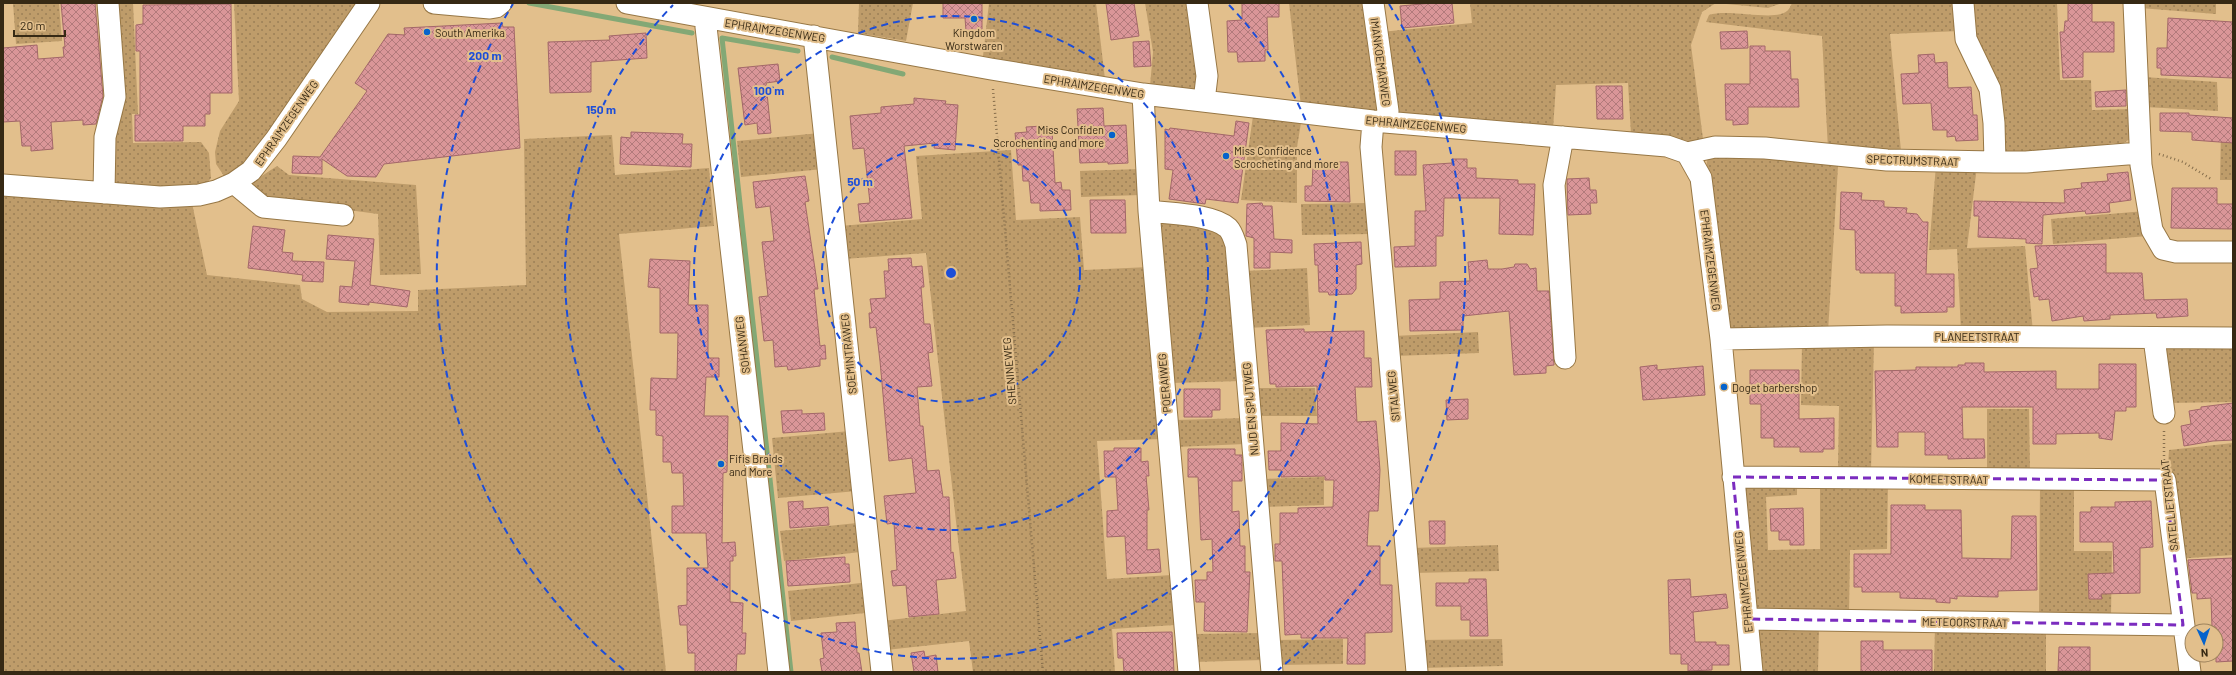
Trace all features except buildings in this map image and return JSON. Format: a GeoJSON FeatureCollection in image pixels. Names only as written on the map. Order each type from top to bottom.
{"type":"FeatureCollection","features":[{"type":"Feature","properties":{"kind":"street"},"geometry":{"type":"LineString","coordinates":[[104,192],[105,137],[115,97],[108,3]]}},
{"type":"Feature","properties":{"kind":"street","name":"EPHRAIMZEGENWEG"},"geometry":{"type":"LineString","coordinates":[[3,185],[160,197],[199,195],[216,192],[234,183],[251,171],[276,139],[369,3]]}},
{"type":"Feature","properties":{"kind":"street"},"geometry":{"type":"LineString","coordinates":[[434,3],[490,8],[496,7],[500,3]]}},
{"type":"Feature","properties":{"kind":"street","name":"EPHRAIMZEGENWEG"},"geometry":{"type":"LineString","coordinates":[[627,3],[662,6],[705,18],[814,36],[991,69],[1143,94],[1380,121],[1667,146],[1687,153],[1701,178],[1721,339],[1752,672]]}},
{"type":"Feature","properties":{"kind":"street"},"geometry":{"type":"LineString","coordinates":[[1197,3],[1207,76],[1204,101]]}},
{"type":"Feature","properties":{"kind":"street","name":"IMANKOEMARWEG"},"geometry":{"type":"LineString","coordinates":[[1373,3],[1388,111],[1380,121]]}},
{"type":"Feature","properties":{"kind":"street"},"geometry":{"type":"LineString","coordinates":[[1963,3],[1966,39],[1990,89],[1994,123],[1995,162]]}},
{"type":"Feature","properties":{"kind":"street"},"geometry":{"type":"LineString","coordinates":[[2134,3],[2140,153],[2152,230],[2163,249],[2176,252],[2233,252]]}},
{"type":"Feature","properties":{"kind":"street","name":"SOHANWEG"},"geometry":{"type":"LineString","coordinates":[[705,18],[780,672]]}},
{"type":"Feature","properties":{"kind":"street","name":"SOEMINTRAWEG"},"geometry":{"type":"LineString","coordinates":[[814,36],[882,672]]}},
{"type":"Feature","properties":{"kind":"street","name":"POERAIWEG"},"geometry":{"type":"LineString","coordinates":[[1143,94],[1149,211],[1189,672]]}},
{"type":"Feature","properties":{"kind":"street","name":"SITALWEG"},"geometry":{"type":"LineString","coordinates":[[1380,121],[1371,148],[1417,672]]}},
{"type":"Feature","properties":{"kind":"street"},"geometry":{"type":"LineString","coordinates":[[1563,137],[1554,185],[1565,358]]}},
{"type":"Feature","properties":{"kind":"street","name":"SPECTRUMSTRAAT"},"geometry":{"type":"LineString","coordinates":[[1687,153],[1714,147],[1765,148],[1887,160],[2026,162],[2140,153]]}},
{"type":"Feature","properties":{"kind":"street"},"geometry":{"type":"LineString","coordinates":[[234,183],[263,207],[343,215]]}},
{"type":"Feature","properties":{"kind":"street","name":"NIJD EN SPIJTWEG"},"geometry":{"type":"LineString","coordinates":[[1149,211],[1209,219],[1220,223],[1228,228],[1236,245],[1272,672]]}},
{"type":"Feature","properties":{"kind":"street","name":"PLANEETSTRAAT"},"geometry":{"type":"LineString","coordinates":[[1721,339],[1887,336],[2233,338]]}},
{"type":"Feature","properties":{"kind":"street"},"geometry":{"type":"LineString","coordinates":[[2154,338],[2164,413]]}},
{"type":"Feature","properties":{"kind":"street","name":"KOMEETSTRAAT"},"geometry":{"type":"LineString","coordinates":[[1733,477],[2165,480]]}},
{"type":"Feature","properties":{"kind":"street","name":"SATELLIETSTRAAT"},"geometry":{"type":"LineString","coordinates":[[2165,480],[2190,672]]}},
{"type":"Feature","properties":{"kind":"street","name":"METEOORSTRAAT"},"geometry":{"type":"LineString","coordinates":[[1747,619],[2183,625]]}},
{"type":"Feature","properties":{"kind":"path","name":"SHENINEWEG"},"geometry":{"type":"LineString","coordinates":[[991,69],[1043,672]]}},
{"type":"Feature","properties":{"kind":"path"},"geometry":{"type":"LineString","coordinates":[[2140,153],[2160,154],[2183,162],[2211,179]]}},
{"type":"Feature","properties":{"kind":"path","name":"SATELLIETSTRAAT"},"geometry":{"type":"LineString","coordinates":[[2164,413],[2165,480]]}},
{"type":"Feature","properties":{"kind":"highlighted area"},"geometry":{"type":"Polygon","coordinates":[[[1733,477],[2165,480],[2183,625],[1747,619],[1733,477]]]}},
{"type":"Feature","properties":{"kind":"shaded area"},"geometry":{"type":"Polygon","coordinates":[[[13,3],[59,3],[62,41],[16,44],[13,3]]]}},
{"type":"Feature","properties":{"kind":"shaded area"},"geometry":{"type":"Polygon","coordinates":[[[107,3],[133,3],[138,114],[132,114],[133,143],[201,142],[209,153],[211,178],[206,184],[198,187],[118,186],[110,176],[107,3]]]}},
{"type":"Feature","properties":{"kind":"shaded area"},"geometry":{"type":"Polygon","coordinates":[[[234,3],[359,3],[265,143],[239,172],[224,176],[216,164],[215,152],[220,131],[239,101],[234,3]]]}},
{"type":"Feature","properties":{"kind":"shaded area"},"geometry":{"type":"Polygon","coordinates":[[[859,3],[913,3],[906,41],[858,33],[859,3]]]}},
{"type":"Feature","properties":{"kind":"shaded area"},"geometry":{"type":"Polygon","coordinates":[[[989,3],[1096,3],[1105,79],[983,56],[989,3]]]}},
{"type":"Feature","properties":{"kind":"shaded area"},"geometry":{"type":"Polygon","coordinates":[[[1145,3],[1190,3],[1200,85],[1193,91],[1150,86],[1153,52],[1145,3]]]}},
{"type":"Feature","properties":{"kind":"shaded area"},"geometry":{"type":"Polygon","coordinates":[[[1289,3],[1368,3],[1379,112],[1301,106],[1289,3]]]}},
{"type":"Feature","properties":{"kind":"shaded area"},"geometry":{"type":"Polygon","coordinates":[[[1470,3],[1716,3],[1702,12],[1691,45],[1703,139],[1692,143],[1687,141],[1631,134],[1628,83],[1556,85],[1553,129],[1401,116],[1394,112],[1381,32],[1472,23],[1470,3]]]}},
{"type":"Feature","properties":{"kind":"shaded area"},"geometry":{"type":"Polygon","coordinates":[[[1716,3],[1782,3],[1768,8],[1716,3]]]}},
{"type":"Feature","properties":{"kind":"shaded area"},"geometry":{"type":"Polygon","coordinates":[[[1792,3],[1958,3],[1960,31],[1890,34],[1901,151],[1828,149],[1822,36],[1706,22],[1709,15],[1718,13],[1762,15],[1781,14],[1788,10],[1792,3]]]}},
{"type":"Feature","properties":{"kind":"shaded area"},"geometry":{"type":"Polygon","coordinates":[[[1969,3],[2057,3],[2060,80],[2091,80],[2092,110],[2134,109],[2133,137],[2122,144],[2113,143],[2083,149],[2002,153],[1971,40],[1969,3]]]}},
{"type":"Feature","properties":{"kind":"shaded area"},"geometry":{"type":"Polygon","coordinates":[[[2140,3],[2216,3],[2216,14],[2140,8],[2140,3]]]}},
{"type":"Feature","properties":{"kind":"shaded area"},"geometry":{"type":"Polygon","coordinates":[[[2144,77],[2217,82],[2218,111],[2145,107],[2144,77]]]}},
{"type":"Feature","properties":{"kind":"shaded area"},"geometry":{"type":"Polygon","coordinates":[[[1253,116],[1301,123],[1297,147],[1297,203],[1241,200],[1253,116]]]}},
{"type":"Feature","properties":{"kind":"shaded area"},"geometry":{"type":"Polygon","coordinates":[[[2233,129],[2233,180],[2220,180],[2221,130],[2233,129]]]}},
{"type":"Feature","properties":{"kind":"shaded area"},"geometry":{"type":"Polygon","coordinates":[[[820,133],[823,169],[741,177],[737,141],[820,133]]]}},
{"type":"Feature","properties":{"kind":"shaded area"},"geometry":{"type":"Polygon","coordinates":[[[612,135],[615,175],[709,168],[714,226],[619,234],[666,672],[3,672],[3,193],[192,203],[207,275],[300,285],[302,299],[327,312],[418,311],[418,290],[526,285],[524,139],[612,135]]]}},
{"type":"Feature","properties":{"kind":"shaded area"},"geometry":{"type":"Polygon","coordinates":[[[1011,150],[1016,220],[1080,217],[1084,270],[1149,267],[1163,439],[1097,441],[1107,579],[1172,575],[1175,625],[1112,629],[1115,672],[973,672],[969,641],[886,650],[882,621],[966,611],[926,253],[844,259],[840,226],[922,219],[916,156],[1011,150]]]}},
{"type":"Feature","properties":{"kind":"shaded area"},"geometry":{"type":"Polygon","coordinates":[[[1713,153],[1838,166],[1828,332],[1728,328],[1706,168],[1708,156],[1713,153]]]}},
{"type":"Feature","properties":{"kind":"shaded area"},"geometry":{"type":"Polygon","coordinates":[[[1936,165],[1977,166],[1967,248],[2025,246],[2033,332],[1961,332],[1957,249],[1929,250],[1936,165]]]}},
{"type":"Feature","properties":{"kind":"shaded area"},"geometry":{"type":"Polygon","coordinates":[[[277,166],[289,175],[416,185],[421,274],[380,275],[378,214],[258,198],[251,183],[277,166]]]}},
{"type":"Feature","properties":{"kind":"shaded area"},"geometry":{"type":"Polygon","coordinates":[[[1140,169],[1141,195],[1081,197],[1080,171],[1140,169]]]}},
{"type":"Feature","properties":{"kind":"shaded area"},"geometry":{"type":"Polygon","coordinates":[[[1368,203],[1371,234],[1302,235],[1301,204],[1368,203]]]}},
{"type":"Feature","properties":{"kind":"shaded area"},"geometry":{"type":"Polygon","coordinates":[[[2145,211],[2147,236],[2053,244],[2051,219],[2145,211]]]}},
{"type":"Feature","properties":{"kind":"shaded area"},"geometry":{"type":"Polygon","coordinates":[[[1159,219],[1192,221],[1227,236],[1242,381],[1171,383],[1159,219]]]}},
{"type":"Feature","properties":{"kind":"shaded area"},"geometry":{"type":"Polygon","coordinates":[[[1307,268],[1310,325],[1247,328],[1244,271],[1307,268]]]}},
{"type":"Feature","properties":{"kind":"shaded area"},"geometry":{"type":"Polygon","coordinates":[[[1478,332],[1479,353],[1394,356],[1393,336],[1478,332]]]}},
{"type":"Feature","properties":{"kind":"shaded area"},"geometry":{"type":"Polygon","coordinates":[[[1802,341],[1874,341],[1871,471],[1838,470],[1839,406],[1801,405],[1802,341]]]}},
{"type":"Feature","properties":{"kind":"shaded area"},"geometry":{"type":"Polygon","coordinates":[[[2233,345],[2233,402],[2165,403],[2161,346],[2233,345]]]}},
{"type":"Feature","properties":{"kind":"shaded area"},"geometry":{"type":"Polygon","coordinates":[[[1254,388],[1315,388],[1317,416],[1255,416],[1254,388]]]}},
{"type":"Feature","properties":{"kind":"shaded area"},"geometry":{"type":"Polygon","coordinates":[[[1987,409],[2029,409],[2030,473],[1987,473],[1987,409]]]}},
{"type":"Feature","properties":{"kind":"shaded area"},"geometry":{"type":"Polygon","coordinates":[[[1245,418],[1245,444],[1176,447],[1175,420],[1245,418]]]}},
{"type":"Feature","properties":{"kind":"shaded area"},"geometry":{"type":"Polygon","coordinates":[[[850,431],[857,491],[778,498],[772,438],[850,431]]]}},
{"type":"Feature","properties":{"kind":"shaded area"},"geometry":{"type":"Polygon","coordinates":[[[2233,443],[2233,555],[2175,559],[2167,481],[2169,450],[2233,443]]]}},
{"type":"Feature","properties":{"kind":"shaded area"},"geometry":{"type":"Polygon","coordinates":[[[1324,477],[1324,505],[1262,507],[1261,479],[1324,477]]]}},
{"type":"Feature","properties":{"kind":"shaded area"},"geometry":{"type":"Polygon","coordinates":[[[1747,481],[1797,482],[1797,495],[1766,497],[1768,550],[1820,549],[1820,483],[1888,482],[1887,549],[1850,550],[1849,614],[1758,611],[1754,606],[1742,491],[1747,481]]]}},
{"type":"Feature","properties":{"kind":"shaded area"},"geometry":{"type":"Polygon","coordinates":[[[2040,486],[2074,487],[2074,551],[2112,551],[2111,616],[2039,615],[2040,486]]]}},
{"type":"Feature","properties":{"kind":"shaded area"},"geometry":{"type":"Polygon","coordinates":[[[857,523],[860,552],[784,561],[780,531],[857,523]]]}},
{"type":"Feature","properties":{"kind":"shaded area"},"geometry":{"type":"Polygon","coordinates":[[[1498,545],[1499,571],[1413,573],[1412,548],[1498,545]]]}},
{"type":"Feature","properties":{"kind":"shaded area"},"geometry":{"type":"Polygon","coordinates":[[[861,583],[865,613],[791,621],[788,591],[861,583]]]}},
{"type":"Feature","properties":{"kind":"shaded area"},"geometry":{"type":"Polygon","coordinates":[[[1819,625],[1818,672],[1759,672],[1757,628],[1819,625]]]}},
{"type":"Feature","properties":{"kind":"shaded area"},"geometry":{"type":"Polygon","coordinates":[[[1935,625],[2046,627],[2046,672],[1934,672],[1935,625]]]}},
{"type":"Feature","properties":{"kind":"shaded area"},"geometry":{"type":"Polygon","coordinates":[[[1262,633],[1263,660],[1194,662],[1192,634],[1262,633]]]}},
{"type":"Feature","properties":{"kind":"shaded area"},"geometry":{"type":"Polygon","coordinates":[[[1343,639],[1343,664],[1277,665],[1275,640],[1343,639]]]}},
{"type":"Feature","properties":{"kind":"shaded area"},"geometry":{"type":"Polygon","coordinates":[[[1502,639],[1503,666],[1421,668],[1420,640],[1502,639]]]}},
{"type":"Feature","properties":{"kind":"waterway"},"geometry":{"type":"LineString","coordinates":[[529,3],[692,33]]}},
{"type":"Feature","properties":{"kind":"waterway"},"geometry":{"type":"LineString","coordinates":[[791,672],[722,38],[798,51]]}},
{"type":"Feature","properties":{"kind":"waterway"},"geometry":{"type":"LineString","coordinates":[[832,57],[903,74]]}},
{"type":"Feature","properties":{"kind":"place","name":"Kingdom Worstwaren"},"geometry":{"type":"Point","coordinates":[974,19]}},
{"type":"Feature","properties":{"kind":"place","name":"South Amerika"},"geometry":{"type":"Point","coordinates":[427,32]}},
{"type":"Feature","properties":{"kind":"place","name":"Miss Confiden Scrochenting and more"},"geometry":{"type":"Point","coordinates":[1112,135]}},
{"type":"Feature","properties":{"kind":"place","name":"Miss Confidence Scrocheting and more"},"geometry":{"type":"Point","coordinates":[1226,156]}},
{"type":"Feature","properties":{"kind":"place","name":"Doget barbershop"},"geometry":{"type":"Point","coordinates":[1724,387]}},
{"type":"Feature","properties":{"kind":"place","name":"Fifis Braids and More"},"geometry":{"type":"Point","coordinates":[721,464]}}]}
